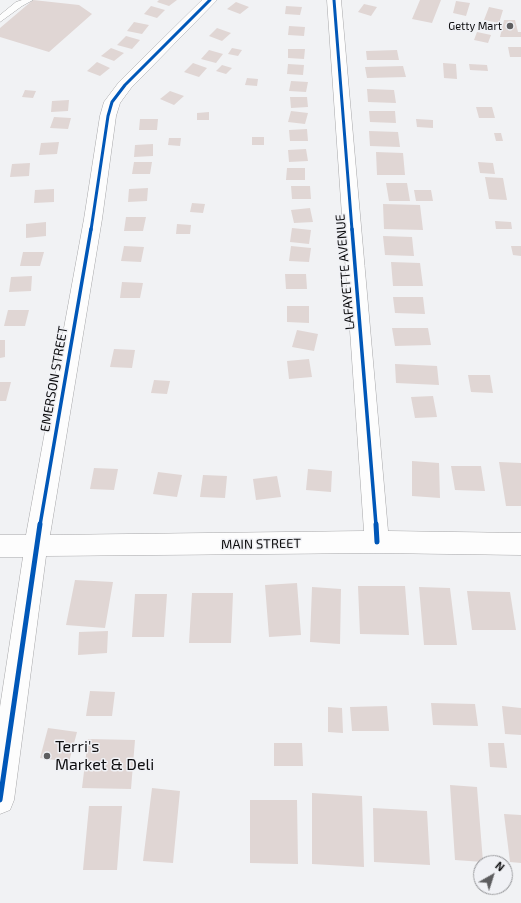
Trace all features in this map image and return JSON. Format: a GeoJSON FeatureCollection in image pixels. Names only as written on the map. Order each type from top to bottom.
{"type":"FeatureCollection","features":[{"type":"Feature","properties":{"kind":"street","name":"EMERSON STREET"},"geometry":{"type":"LineString","coordinates":[[0,800],[36,546],[92,219],[108,116],[112,102],[125,85],[210,0]]}},
{"type":"Feature","properties":{"kind":"street","name":"LAFAYETTE AVENUE"},"geometry":{"type":"LineString","coordinates":[[334,0],[377,542]]}},
{"type":"Feature","properties":{"kind":"street","name":"MAIN STREET"},"geometry":{"type":"LineString","coordinates":[[0,546],[377,542],[521,544]]}},
{"type":"Feature","properties":{"kind":"lane"},"geometry":{"type":"LineString","coordinates":[[0,19],[19,4],[29,0]]}},
{"type":"Feature","properties":{"kind":"building"},"geometry":{"type":"Polygon","coordinates":[[[33,0],[79,5],[92,14],[49,52],[0,37],[0,28],[33,0]]]}},
{"type":"Feature","properties":{"kind":"building"},"geometry":{"type":"Polygon","coordinates":[[[159,0],[177,0],[169,6],[157,2],[159,0]]]}},
{"type":"Feature","properties":{"kind":"building"},"geometry":{"type":"Polygon","coordinates":[[[420,0],[441,0],[432,23],[412,19],[420,0]]]}},
{"type":"Feature","properties":{"kind":"building"},"geometry":{"type":"Polygon","coordinates":[[[456,1],[470,3],[466,16],[453,13],[456,1]]]}},
{"type":"Feature","properties":{"kind":"building"},"geometry":{"type":"Polygon","coordinates":[[[236,2],[249,7],[240,14],[227,9],[236,2]]]}},
{"type":"Feature","properties":{"kind":"building"},"geometry":{"type":"Polygon","coordinates":[[[364,4],[377,7],[371,16],[358,12],[364,4]]]}},
{"type":"Feature","properties":{"kind":"building"},"geometry":{"type":"Polygon","coordinates":[[[151,6],[165,10],[157,18],[144,14],[151,6]]]}},
{"type":"Feature","properties":{"kind":"building"},"geometry":{"type":"Polygon","coordinates":[[[286,6],[302,7],[300,15],[285,14],[286,6]]]}},
{"type":"Feature","properties":{"kind":"building"},"geometry":{"type":"Polygon","coordinates":[[[489,7],[503,10],[499,23],[484,20],[489,7]]]}},
{"type":"Feature","properties":{"kind":"building","name":"Getty Mart"},"geometry":{"type":"Polygon","coordinates":[[[504,20],[515,20],[518,32],[521,32],[521,37],[500,37],[504,20]]]}},
{"type":"Feature","properties":{"kind":"building"},"geometry":{"type":"Polygon","coordinates":[[[134,22],[149,25],[142,34],[127,31],[134,22]]]}},
{"type":"Feature","properties":{"kind":"building"},"geometry":{"type":"Polygon","coordinates":[[[289,26],[305,27],[304,36],[288,35],[289,26]]]}},
{"type":"Feature","properties":{"kind":"building"},"geometry":{"type":"Polygon","coordinates":[[[217,28],[231,33],[222,41],[209,36],[217,28]]]}},
{"type":"Feature","properties":{"kind":"building"},"geometry":{"type":"Polygon","coordinates":[[[477,32],[491,35],[488,43],[474,40],[477,32]]]}},
{"type":"Feature","properties":{"kind":"building"},"geometry":{"type":"Polygon","coordinates":[[[126,36],[140,40],[132,49],[117,45],[126,36]]]}},
{"type":"Feature","properties":{"kind":"building"},"geometry":{"type":"Polygon","coordinates":[[[508,47],[521,47],[521,57],[510,57],[508,47]]]}},
{"type":"Feature","properties":{"kind":"building"},"geometry":{"type":"Polygon","coordinates":[[[111,48],[124,53],[114,61],[101,56],[111,48]]]}},
{"type":"Feature","properties":{"kind":"building"},"geometry":{"type":"Polygon","coordinates":[[[232,48],[242,50],[238,56],[228,54],[232,48]]]}},
{"type":"Feature","properties":{"kind":"building"},"geometry":{"type":"Polygon","coordinates":[[[288,49],[305,49],[304,59],[288,58],[288,49]]]}},
{"type":"Feature","properties":{"kind":"building"},"geometry":{"type":"Polygon","coordinates":[[[209,50],[223,54],[216,63],[201,59],[209,50]]]}},
{"type":"Feature","properties":{"kind":"building"},"geometry":{"type":"Polygon","coordinates":[[[397,50],[399,60],[367,60],[366,51],[397,50]]]}},
{"type":"Feature","properties":{"kind":"building"},"geometry":{"type":"Polygon","coordinates":[[[97,62],[110,68],[100,76],[87,71],[97,62]]]}},
{"type":"Feature","properties":{"kind":"building"},"geometry":{"type":"Polygon","coordinates":[[[193,63],[207,68],[199,77],[184,72],[193,63]]]}},
{"type":"Feature","properties":{"kind":"building"},"geometry":{"type":"Polygon","coordinates":[[[443,63],[456,64],[457,79],[444,78],[443,63]]]}},
{"type":"Feature","properties":{"kind":"building"},"geometry":{"type":"Polygon","coordinates":[[[288,64],[304,65],[303,75],[287,74],[288,64]]]}},
{"type":"Feature","properties":{"kind":"building"},"geometry":{"type":"Polygon","coordinates":[[[469,64],[487,65],[488,71],[470,70],[469,64]]]}},
{"type":"Feature","properties":{"kind":"building"},"geometry":{"type":"Polygon","coordinates":[[[222,65],[232,68],[226,74],[216,71],[222,65]]]}},
{"type":"Feature","properties":{"kind":"building"},"geometry":{"type":"Polygon","coordinates":[[[403,66],[406,77],[367,78],[365,67],[403,66]]]}},
{"type":"Feature","properties":{"kind":"building"},"geometry":{"type":"Polygon","coordinates":[[[247,78],[258,79],[257,86],[245,85],[247,78]]]}},
{"type":"Feature","properties":{"kind":"building"},"geometry":{"type":"Polygon","coordinates":[[[291,81],[308,82],[306,92],[289,91],[291,81]]]}},
{"type":"Feature","properties":{"kind":"building"},"geometry":{"type":"Polygon","coordinates":[[[367,89],[394,90],[396,103],[368,102],[367,89]]]}},
{"type":"Feature","properties":{"kind":"building"},"geometry":{"type":"Polygon","coordinates":[[[25,90],[36,91],[33,98],[22,97],[25,90]]]}},
{"type":"Feature","properties":{"kind":"building"},"geometry":{"type":"Polygon","coordinates":[[[170,91],[184,96],[174,105],[160,99],[170,91]]]}},
{"type":"Feature","properties":{"kind":"building"},"geometry":{"type":"Polygon","coordinates":[[[290,97],[307,97],[308,107],[291,108],[290,97]]]}},
{"type":"Feature","properties":{"kind":"building"},"geometry":{"type":"Polygon","coordinates":[[[69,100],[68,111],[51,112],[52,101],[69,100]]]}},
{"type":"Feature","properties":{"kind":"building"},"geometry":{"type":"Polygon","coordinates":[[[476,107],[492,107],[495,118],[479,118],[476,107]]]}},
{"type":"Feature","properties":{"kind":"building"},"geometry":{"type":"Polygon","coordinates":[[[291,111],[308,113],[305,124],[288,122],[291,111]]]}},
{"type":"Feature","properties":{"kind":"building"},"geometry":{"type":"Polygon","coordinates":[[[369,111],[395,111],[396,123],[370,122],[369,111]]]}},
{"type":"Feature","properties":{"kind":"building"},"geometry":{"type":"Polygon","coordinates":[[[209,112],[209,120],[197,120],[197,113],[209,112]]]}},
{"type":"Feature","properties":{"kind":"building"},"geometry":{"type":"Polygon","coordinates":[[[54,117],[71,118],[68,129],[50,128],[54,117]]]}},
{"type":"Feature","properties":{"kind":"building"},"geometry":{"type":"Polygon","coordinates":[[[140,119],[158,119],[157,130],[139,130],[140,119]]]}},
{"type":"Feature","properties":{"kind":"building"},"geometry":{"type":"Polygon","coordinates":[[[416,119],[433,120],[433,128],[417,127],[416,119]]]}},
{"type":"Feature","properties":{"kind":"building"},"geometry":{"type":"Polygon","coordinates":[[[307,129],[308,141],[290,141],[289,130],[307,129]]]}},
{"type":"Feature","properties":{"kind":"building"},"geometry":{"type":"Polygon","coordinates":[[[369,131],[398,132],[400,147],[370,146],[369,131]]]}},
{"type":"Feature","properties":{"kind":"building"},"geometry":{"type":"Polygon","coordinates":[[[494,133],[501,133],[503,141],[496,141],[494,133]]]}},
{"type":"Feature","properties":{"kind":"building"},"geometry":{"type":"Polygon","coordinates":[[[252,137],[264,137],[264,145],[252,145],[252,137]]]}},
{"type":"Feature","properties":{"kind":"building"},"geometry":{"type":"Polygon","coordinates":[[[169,138],[181,138],[180,146],[168,145],[169,138]]]}},
{"type":"Feature","properties":{"kind":"building"},"geometry":{"type":"Polygon","coordinates":[[[59,142],[57,154],[39,155],[41,143],[59,142]]]}},
{"type":"Feature","properties":{"kind":"building"},"geometry":{"type":"Polygon","coordinates":[[[153,144],[153,156],[134,157],[135,145],[153,144]]]}},
{"type":"Feature","properties":{"kind":"building"},"geometry":{"type":"Polygon","coordinates":[[[306,149],[308,161],[289,162],[288,150],[306,149]]]}},
{"type":"Feature","properties":{"kind":"building"},"geometry":{"type":"Polygon","coordinates":[[[376,152],[403,153],[405,175],[377,175],[376,152]]]}},
{"type":"Feature","properties":{"kind":"building"},"geometry":{"type":"Polygon","coordinates":[[[134,162],[152,162],[150,174],[132,174],[134,162]]]}},
{"type":"Feature","properties":{"kind":"building"},"geometry":{"type":"Polygon","coordinates":[[[478,162],[493,163],[495,174],[480,173],[478,162]]]}},
{"type":"Feature","properties":{"kind":"building"},"geometry":{"type":"Polygon","coordinates":[[[30,163],[29,176],[10,177],[12,164],[30,163]]]}},
{"type":"Feature","properties":{"kind":"building"},"geometry":{"type":"Polygon","coordinates":[[[287,168],[305,168],[305,180],[286,180],[287,168]]]}},
{"type":"Feature","properties":{"kind":"building"},"geometry":{"type":"Polygon","coordinates":[[[485,177],[503,178],[507,200],[489,199],[485,177]]]}},
{"type":"Feature","properties":{"kind":"building"},"geometry":{"type":"Polygon","coordinates":[[[386,183],[407,183],[410,201],[389,201],[386,183]]]}},
{"type":"Feature","properties":{"kind":"building"},"geometry":{"type":"Polygon","coordinates":[[[291,186],[310,186],[311,199],[292,199],[291,186]]]}},
{"type":"Feature","properties":{"kind":"building"},"geometry":{"type":"Polygon","coordinates":[[[148,188],[147,201],[128,202],[129,189],[148,188]]]}},
{"type":"Feature","properties":{"kind":"building"},"geometry":{"type":"Polygon","coordinates":[[[54,189],[54,202],[34,203],[35,190],[54,189]]]}},
{"type":"Feature","properties":{"kind":"building"},"geometry":{"type":"Polygon","coordinates":[[[414,190],[431,190],[433,201],[416,201],[414,190]]]}},
{"type":"Feature","properties":{"kind":"building"},"geometry":{"type":"Polygon","coordinates":[[[192,203],[205,204],[203,213],[190,212],[192,203]]]}},
{"type":"Feature","properties":{"kind":"building"},"geometry":{"type":"Polygon","coordinates":[[[383,204],[420,205],[423,230],[384,229],[383,204]]]}},
{"type":"Feature","properties":{"kind":"building"},"geometry":{"type":"Polygon","coordinates":[[[310,208],[313,222],[294,223],[291,210],[310,208]]]}},
{"type":"Feature","properties":{"kind":"building"},"geometry":{"type":"Polygon","coordinates":[[[126,217],[146,217],[143,231],[124,231],[126,217]]]}},
{"type":"Feature","properties":{"kind":"building"},"geometry":{"type":"Polygon","coordinates":[[[495,221],[511,222],[512,229],[496,229],[495,221]]]}},
{"type":"Feature","properties":{"kind":"building"},"geometry":{"type":"Polygon","coordinates":[[[46,222],[46,236],[26,238],[26,224],[46,222]]]}},
{"type":"Feature","properties":{"kind":"building"},"geometry":{"type":"Polygon","coordinates":[[[177,224],[191,225],[190,234],[176,234],[177,224]]]}},
{"type":"Feature","properties":{"kind":"building"},"geometry":{"type":"Polygon","coordinates":[[[292,228],[311,230],[309,244],[290,242],[292,228]]]}},
{"type":"Feature","properties":{"kind":"building"},"geometry":{"type":"Polygon","coordinates":[[[383,236],[412,237],[414,256],[385,255],[383,236]]]}},
{"type":"Feature","properties":{"kind":"building"},"geometry":{"type":"Polygon","coordinates":[[[124,246],[144,247],[141,262],[121,261],[124,246]]]}},
{"type":"Feature","properties":{"kind":"building"},"geometry":{"type":"Polygon","coordinates":[[[291,246],[311,248],[309,262],[289,261],[291,246]]]}},
{"type":"Feature","properties":{"kind":"building"},"geometry":{"type":"Polygon","coordinates":[[[511,246],[521,246],[521,256],[513,255],[511,246]]]}},
{"type":"Feature","properties":{"kind":"building"},"geometry":{"type":"Polygon","coordinates":[[[23,252],[44,252],[40,266],[20,266],[23,252]]]}},
{"type":"Feature","properties":{"kind":"building"},"geometry":{"type":"Polygon","coordinates":[[[391,262],[420,263],[423,286],[393,286],[391,262]]]}},
{"type":"Feature","properties":{"kind":"building"},"geometry":{"type":"Polygon","coordinates":[[[285,274],[306,274],[307,289],[286,289],[285,274]]]}},
{"type":"Feature","properties":{"kind":"building"},"geometry":{"type":"Polygon","coordinates":[[[32,276],[31,291],[9,292],[11,277],[32,276]]]}},
{"type":"Feature","properties":{"kind":"building"},"geometry":{"type":"Polygon","coordinates":[[[122,282],[143,283],[140,298],[120,298],[122,282]]]}},
{"type":"Feature","properties":{"kind":"building"},"geometry":{"type":"Polygon","coordinates":[[[393,297],[423,297],[425,314],[395,313],[393,297]]]}},
{"type":"Feature","properties":{"kind":"building"},"geometry":{"type":"Polygon","coordinates":[[[287,306],[309,306],[309,323],[287,322],[287,306]]]}},
{"type":"Feature","properties":{"kind":"building"},"geometry":{"type":"Polygon","coordinates":[[[8,310],[29,310],[25,326],[4,326],[8,310]]]}},
{"type":"Feature","properties":{"kind":"building"},"geometry":{"type":"Polygon","coordinates":[[[392,328],[428,328],[431,345],[395,346],[392,328]]]}},
{"type":"Feature","properties":{"kind":"building"},"geometry":{"type":"Polygon","coordinates":[[[297,330],[318,334],[314,351],[292,347],[297,330]]]}},
{"type":"Feature","properties":{"kind":"building"},"geometry":{"type":"Polygon","coordinates":[[[0,340],[5,340],[5,357],[0,358],[0,340]]]}},
{"type":"Feature","properties":{"kind":"building"},"geometry":{"type":"Polygon","coordinates":[[[114,349],[135,350],[132,368],[110,367],[114,349]]]}},
{"type":"Feature","properties":{"kind":"building"},"geometry":{"type":"Polygon","coordinates":[[[309,359],[312,377],[289,379],[287,361],[309,359]]]}},
{"type":"Feature","properties":{"kind":"building"},"geometry":{"type":"Polygon","coordinates":[[[395,364],[437,366],[439,385],[396,383],[395,364]]]}},
{"type":"Feature","properties":{"kind":"building"},"geometry":{"type":"Polygon","coordinates":[[[468,375],[490,375],[493,393],[471,392],[468,375]]]}},
{"type":"Feature","properties":{"kind":"building"},"geometry":{"type":"Polygon","coordinates":[[[154,380],[170,381],[167,394],[151,393],[154,380]]]}},
{"type":"Feature","properties":{"kind":"building"},"geometry":{"type":"Polygon","coordinates":[[[0,382],[11,382],[6,401],[0,401],[0,382]]]}},
{"type":"Feature","properties":{"kind":"building"},"geometry":{"type":"Polygon","coordinates":[[[433,396],[437,417],[415,418],[411,397],[433,396]]]}},
{"type":"Feature","properties":{"kind":"building"},"geometry":{"type":"Polygon","coordinates":[[[412,461],[439,463],[440,498],[412,496],[412,461]]]}},
{"type":"Feature","properties":{"kind":"building"},"geometry":{"type":"Polygon","coordinates":[[[499,462],[521,463],[521,506],[506,506],[499,462]]]}},
{"type":"Feature","properties":{"kind":"building"},"geometry":{"type":"Polygon","coordinates":[[[451,466],[481,466],[485,491],[455,490],[451,466]]]}},
{"type":"Feature","properties":{"kind":"building"},"geometry":{"type":"Polygon","coordinates":[[[94,468],[118,469],[114,490],[90,489],[94,468]]]}},
{"type":"Feature","properties":{"kind":"building"},"geometry":{"type":"Polygon","coordinates":[[[308,469],[332,471],[331,492],[306,490],[308,469]]]}},
{"type":"Feature","properties":{"kind":"building"},"geometry":{"type":"Polygon","coordinates":[[[158,472],[182,475],[177,497],[153,494],[158,472]]]}},
{"type":"Feature","properties":{"kind":"building"},"geometry":{"type":"Polygon","coordinates":[[[203,475],[227,476],[225,498],[200,497],[203,475]]]}},
{"type":"Feature","properties":{"kind":"building"},"geometry":{"type":"Polygon","coordinates":[[[277,476],[281,497],[256,500],[253,479],[277,476]]]}},
{"type":"Feature","properties":{"kind":"building"},"geometry":{"type":"Polygon","coordinates":[[[75,580],[113,582],[105,628],[66,625],[75,580]]]}},
{"type":"Feature","properties":{"kind":"building"},"geometry":{"type":"Polygon","coordinates":[[[297,583],[301,635],[269,637],[265,585],[297,583]]]}},
{"type":"Feature","properties":{"kind":"building"},"geometry":{"type":"Polygon","coordinates":[[[358,586],[405,586],[409,635],[360,634],[358,586]]]}},
{"type":"Feature","properties":{"kind":"building"},"geometry":{"type":"Polygon","coordinates":[[[312,587],[341,589],[340,644],[310,642],[312,587]]]}},
{"type":"Feature","properties":{"kind":"building"},"geometry":{"type":"Polygon","coordinates":[[[419,587],[450,588],[457,645],[424,645],[419,587]]]}},
{"type":"Feature","properties":{"kind":"building"},"geometry":{"type":"Polygon","coordinates":[[[467,591],[510,592],[516,630],[472,630],[467,591]]]}},
{"type":"Feature","properties":{"kind":"building"},"geometry":{"type":"Polygon","coordinates":[[[192,593],[233,593],[231,643],[189,643],[192,593]]]}},
{"type":"Feature","properties":{"kind":"building"},"geometry":{"type":"Polygon","coordinates":[[[135,594],[167,594],[164,637],[132,637],[135,594]]]}},
{"type":"Feature","properties":{"kind":"building"},"geometry":{"type":"Polygon","coordinates":[[[108,631],[107,653],[78,655],[79,632],[108,631]]]}},
{"type":"Feature","properties":{"kind":"building"},"geometry":{"type":"Polygon","coordinates":[[[90,691],[115,692],[112,716],[86,716],[90,691]]]}},
{"type":"Feature","properties":{"kind":"building"},"geometry":{"type":"Polygon","coordinates":[[[431,703],[475,704],[478,726],[433,725],[431,703]]]}},
{"type":"Feature","properties":{"kind":"building"},"geometry":{"type":"Polygon","coordinates":[[[387,706],[389,731],[352,731],[350,707],[387,706]]]}},
{"type":"Feature","properties":{"kind":"building"},"geometry":{"type":"Polygon","coordinates":[[[502,706],[521,708],[521,735],[505,734],[502,706]]]}},
{"type":"Feature","properties":{"kind":"building"},"geometry":{"type":"Polygon","coordinates":[[[328,707],[342,708],[343,733],[328,732],[328,707]]]}},
{"type":"Feature","properties":{"kind":"building"},"geometry":{"type":"Polygon","coordinates":[[[48,728],[77,732],[69,762],[40,758],[48,728]]]}},
{"type":"Feature","properties":{"kind":"building"},"geometry":{"type":"Polygon","coordinates":[[[88,739],[135,740],[131,789],[82,788],[88,739]]]}},
{"type":"Feature","properties":{"kind":"building"},"geometry":{"type":"Polygon","coordinates":[[[274,743],[302,743],[303,766],[274,766],[274,743]]]}},
{"type":"Feature","properties":{"kind":"building"},"geometry":{"type":"Polygon","coordinates":[[[488,743],[504,743],[507,768],[490,767],[488,743]]]}},
{"type":"Feature","properties":{"kind":"building"},"geometry":{"type":"Polygon","coordinates":[[[450,785],[477,787],[482,855],[473,855],[473,861],[455,860],[450,785]]]}},
{"type":"Feature","properties":{"kind":"building"},"geometry":{"type":"Polygon","coordinates":[[[152,788],[180,791],[173,863],[143,861],[152,788]]]}},
{"type":"Feature","properties":{"kind":"building"},"geometry":{"type":"Polygon","coordinates":[[[312,793],[362,796],[364,867],[312,864],[312,793]]]}},
{"type":"Feature","properties":{"kind":"building"},"geometry":{"type":"Polygon","coordinates":[[[250,800],[297,800],[298,864],[250,863],[250,800]]]}},
{"type":"Feature","properties":{"kind":"building"},"geometry":{"type":"Polygon","coordinates":[[[89,806],[122,806],[117,870],[83,870],[89,806]]]}},
{"type":"Feature","properties":{"kind":"building"},"geometry":{"type":"Polygon","coordinates":[[[373,808],[427,811],[430,865],[374,862],[373,808]]]}},
{"type":"Feature","properties":{"kind":"building"},"geometry":{"type":"Polygon","coordinates":[[[504,814],[521,815],[521,863],[513,862],[513,855],[509,855],[504,814]]]}},
{"type":"Feature","properties":{"kind":"cycle path"},"geometry":{"type":"LineString","coordinates":[[0,800],[36,546],[93,219],[108,116],[112,102],[125,85],[210,0]]}},
{"type":"Feature","properties":{"kind":"cycle path"},"geometry":{"type":"LineString","coordinates":[[334,0],[377,542]]}},
{"type":"Feature","properties":{"kind":"place","name":"Getty Mart"},"geometry":{"type":"Point","coordinates":[510,26]}},
{"type":"Feature","properties":{"kind":"place","name":"Terri's Market & Deli"},"geometry":{"type":"Point","coordinates":[47,756]}}]}
